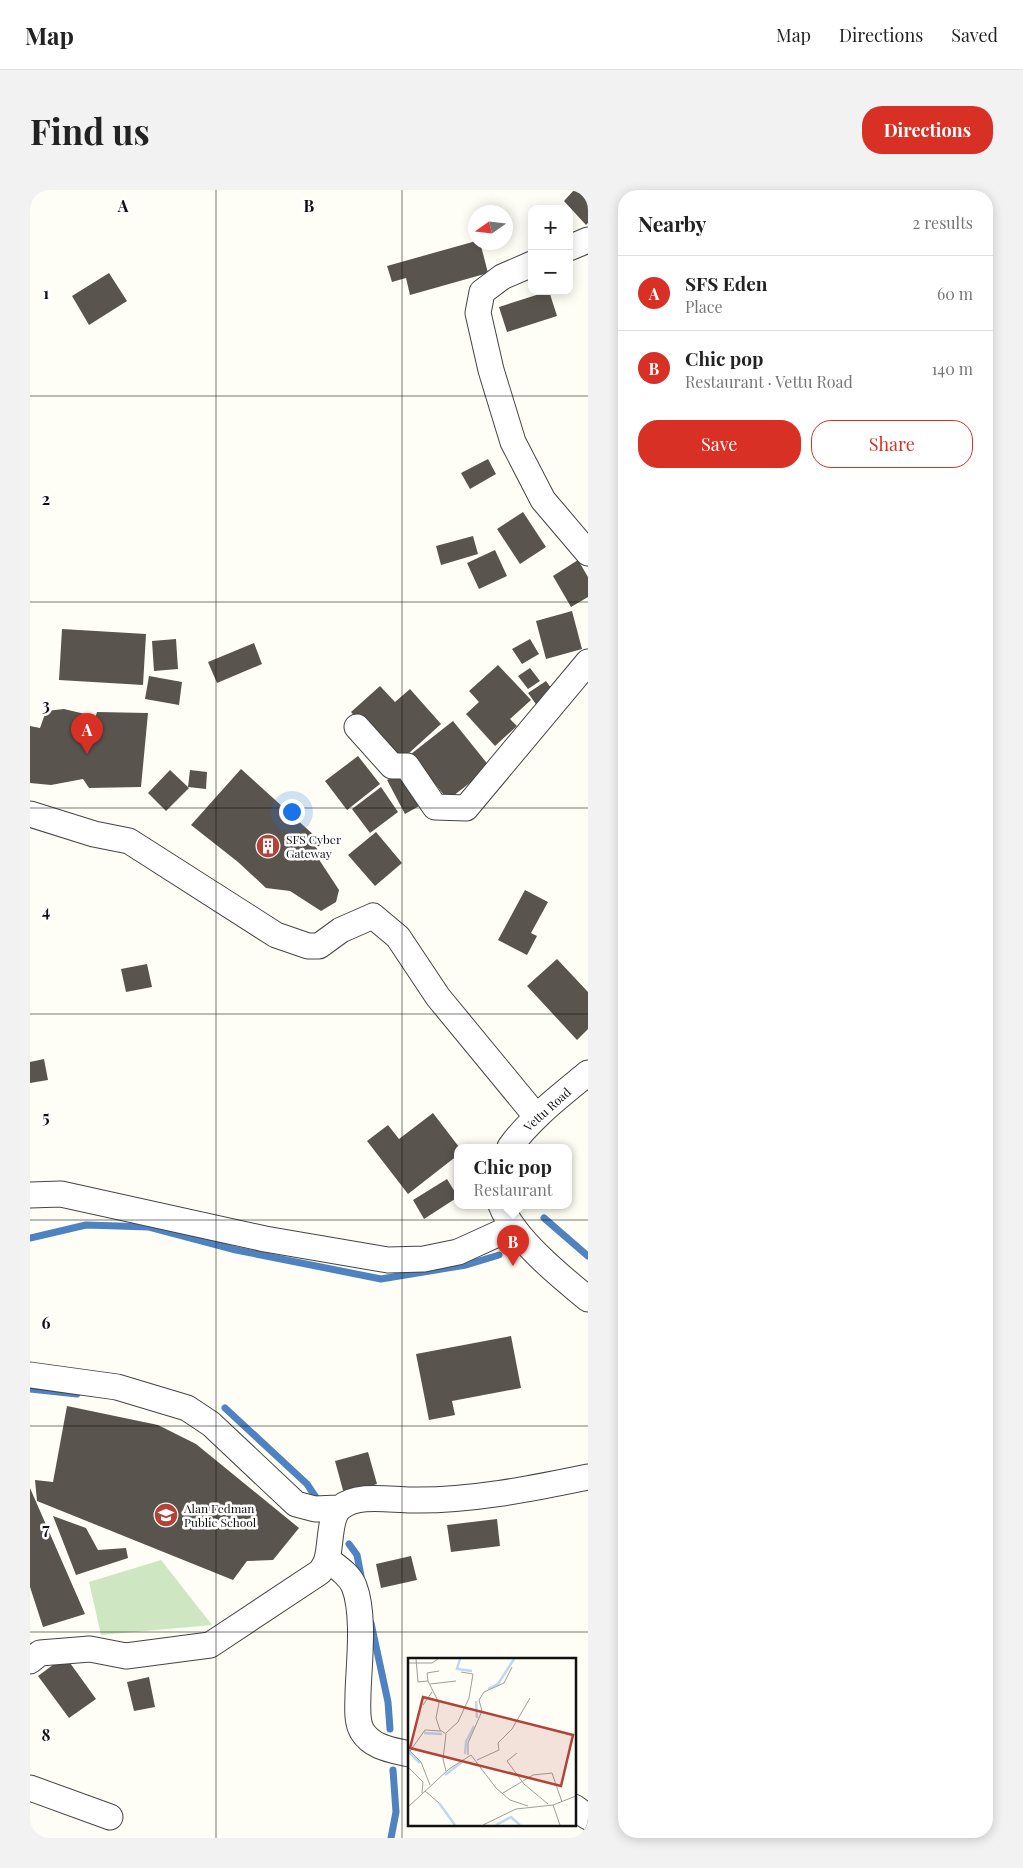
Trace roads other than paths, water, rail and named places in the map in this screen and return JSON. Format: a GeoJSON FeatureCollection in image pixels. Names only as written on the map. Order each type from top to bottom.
{"type":"FeatureCollection","features":[{"type":"Feature","properties":{"kind":"street"},"geometry":{"type":"LineString","coordinates":[[573,246],[588,240]]}},
{"type":"Feature","properties":{"kind":"street"},"geometry":{"type":"LineString","coordinates":[[528,266],[502,277],[482,292],[478,313],[491,370],[513,442],[543,500],[588,553]]}},
{"type":"Feature","properties":{"kind":"street"},"geometry":{"type":"LineString","coordinates":[[357,727],[392,766],[407,766],[435,807],[466,808],[588,662]]}},
{"type":"Feature","properties":{"kind":"street"},"geometry":{"type":"LineString","coordinates":[[30,814],[94,834],[129,841],[276,935],[308,946],[319,946],[341,930],[373,916],[398,937],[438,997],[536,1116]]}},
{"type":"Feature","properties":{"kind":"street","name":"Vettu Road"},"geometry":{"type":"LineString","coordinates":[[512,1144],[536,1116],[588,1073]]}},
{"type":"Feature","properties":{"kind":"street"},"geometry":{"type":"LineString","coordinates":[[30,1194],[61,1194],[265,1239],[388,1260],[424,1259],[458,1252],[513,1227]]}},
{"type":"Feature","properties":{"kind":"street"},"geometry":{"type":"LineString","coordinates":[[503,1209],[513,1227],[555,1272],[588,1299]]}},
{"type":"Feature","properties":{"kind":"street"},"geometry":{"type":"LineString","coordinates":[[30,1376],[117,1387],[187,1408],[211,1424],[296,1504],[315,1509],[338,1508],[351,1501],[366,1499],[438,1500],[521,1491],[588,1477]]}},
{"type":"Feature","properties":{"kind":"street"},"geometry":{"type":"LineString","coordinates":[[30,1661],[40,1653],[90,1649],[126,1656],[210,1645],[320,1572],[327,1559],[333,1521],[338,1508]]}},
{"type":"Feature","properties":{"kind":"street"},"geometry":{"type":"LineString","coordinates":[[327,1559],[346,1574],[354,1585],[358,1602],[360,1637],[358,1713],[362,1731],[380,1747],[408,1754]]}},
{"type":"Feature","properties":{"kind":"street"},"geometry":{"type":"LineString","coordinates":[[30,1788],[110,1817]]}},
{"type":"Feature","properties":{"kind":"street"},"geometry":{"type":"LineString","coordinates":[[576,1808],[588,1817]]}},
{"type":"Feature","properties":{"kind":"waterway"},"geometry":{"type":"LineString","coordinates":[[544,1218],[588,1256]]}},
{"type":"Feature","properties":{"kind":"waterway"},"geometry":{"type":"LineString","coordinates":[[30,1238],[86,1225],[149,1227],[236,1250],[381,1279],[466,1265],[499,1255]]}},
{"type":"Feature","properties":{"kind":"waterway"},"geometry":{"type":"LineString","coordinates":[[30,1389],[77,1394]]}},
{"type":"Feature","properties":{"kind":"waterway"},"geometry":{"type":"LineString","coordinates":[[225,1408],[307,1484],[317,1499]]}},
{"type":"Feature","properties":{"kind":"waterway"},"geometry":{"type":"LineString","coordinates":[[349,1544],[357,1555],[362,1581]]}},
{"type":"Feature","properties":{"kind":"waterway"},"geometry":{"type":"LineString","coordinates":[[371,1623],[388,1702],[390,1729]]}},
{"type":"Feature","properties":{"kind":"waterway"},"geometry":{"type":"LineString","coordinates":[[391,1838],[396,1812],[393,1770]]}},
{"type":"Feature","properties":{"kind":"place","name":"SFS Eden"},"geometry":{"type":"Point","coordinates":[87,754]}},
{"type":"Feature","properties":{"kind":"place","name":"SFS Cyber Gateway"},"geometry":{"type":"Point","coordinates":[268,846]}},
{"type":"Feature","properties":{"kind":"place","name":"Chic pop"},"geometry":{"type":"Point","coordinates":[513,1266]}},
{"type":"Feature","properties":{"kind":"place","name":"Alan Fedman Public School"},"geometry":{"type":"Point","coordinates":[166,1515]}}]}
